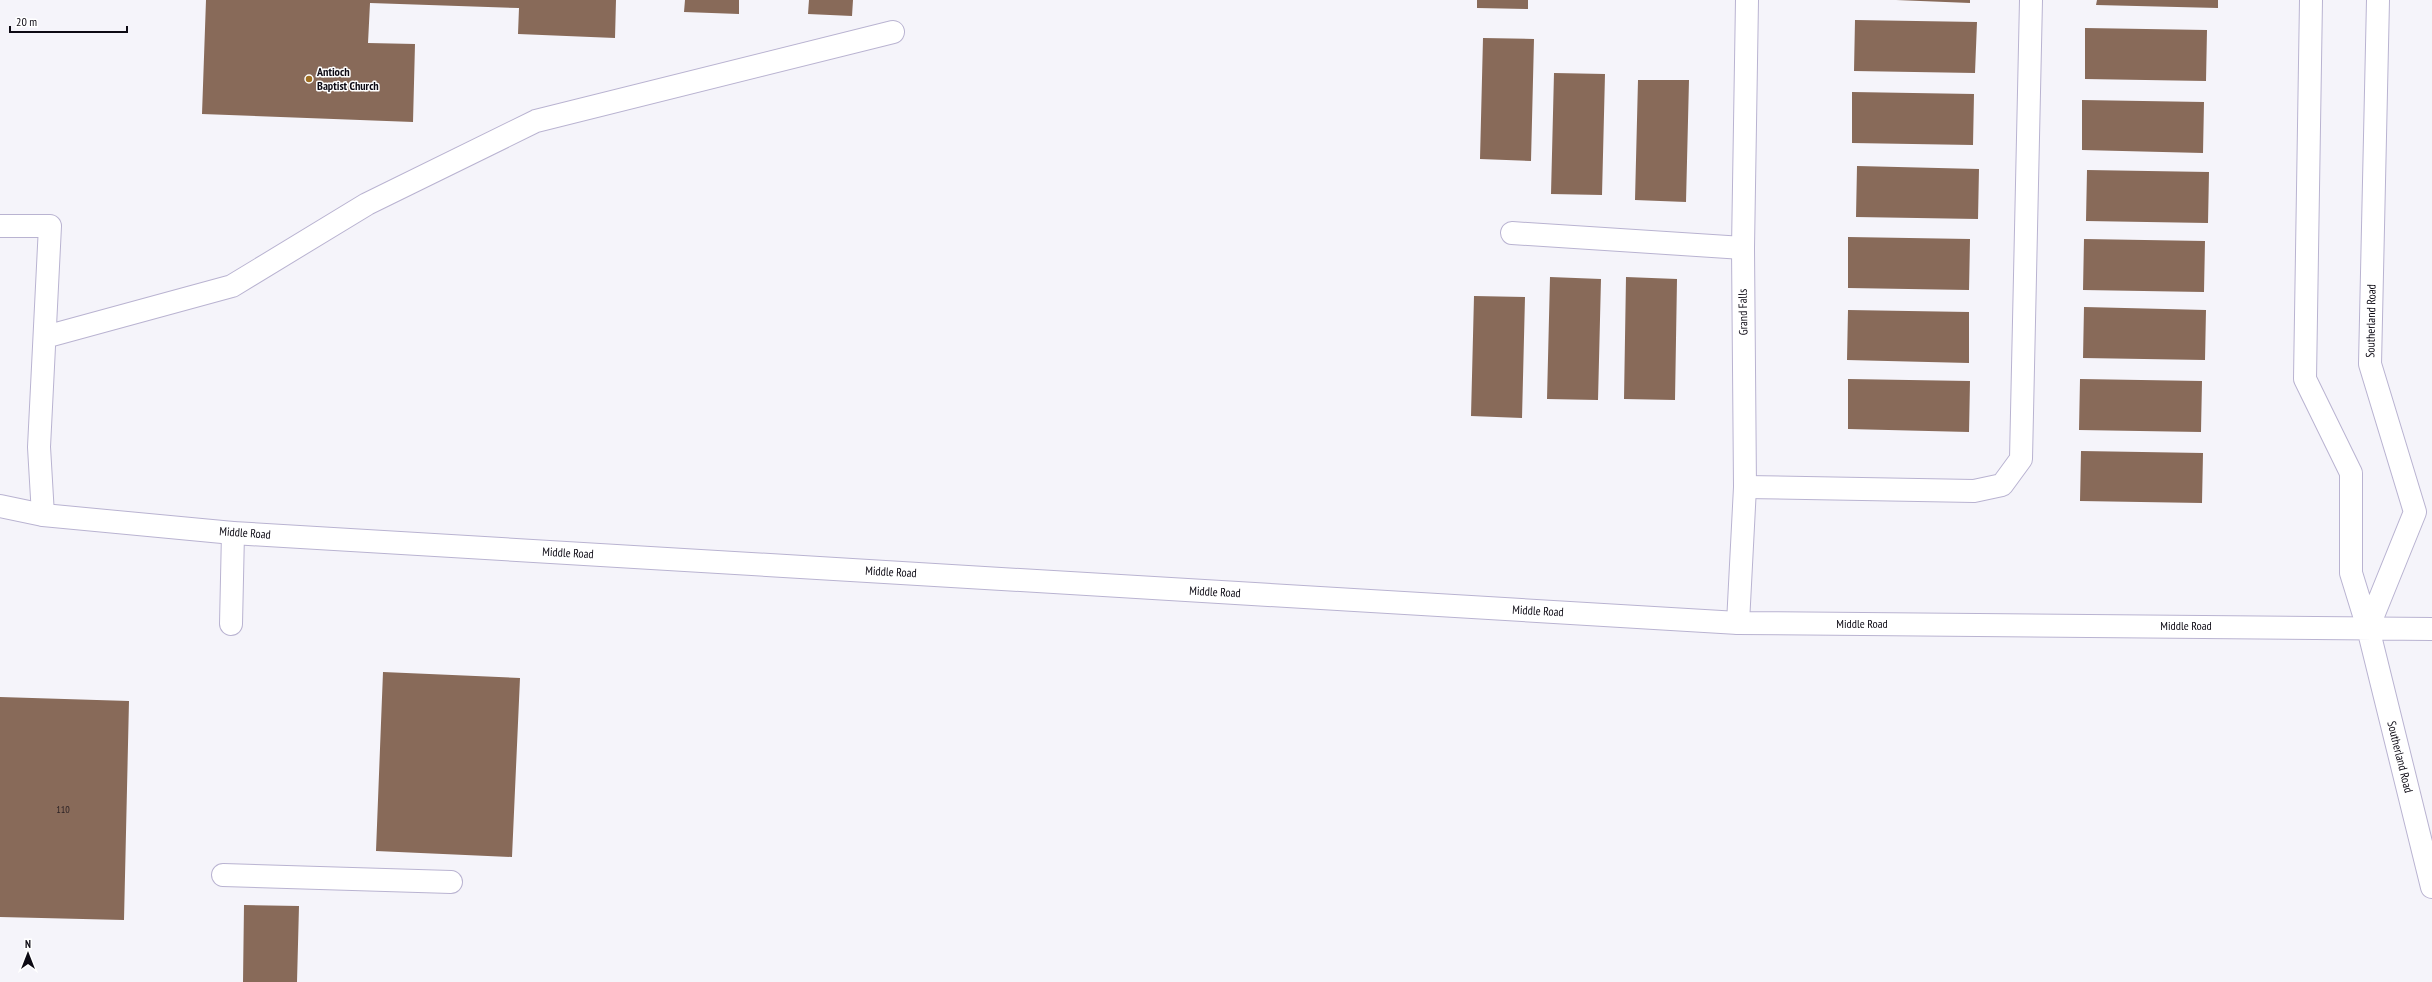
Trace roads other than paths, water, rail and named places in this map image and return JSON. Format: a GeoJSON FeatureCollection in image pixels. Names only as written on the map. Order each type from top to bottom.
{"type":"FeatureCollection","features":[{"type":"Feature","properties":{"kind":"street","name":"Grand Falls"},"geometry":{"type":"LineString","coordinates":[[1738,623],[1745,487],[1742,248],[1747,0]]}},
{"type":"Feature","properties":{"kind":"street"},"geometry":{"type":"LineString","coordinates":[[1745,487],[1974,491],[2002,485],[2021,459],[2031,0]]}},
{"type":"Feature","properties":{"kind":"street","name":"Southerland Road"},"geometry":{"type":"LineString","coordinates":[[2311,0],[2305,379],[2351,473],[2351,573],[2368,628],[2432,887]]}},
{"type":"Feature","properties":{"kind":"street","name":"Southerland Road"},"geometry":{"type":"LineString","coordinates":[[2368,628],[2415,512],[2370,364],[2378,0]]}},
{"type":"Feature","properties":{"kind":"street"},"geometry":{"type":"LineString","coordinates":[[45,337],[232,286],[367,204],[536,120],[893,32]]}},
{"type":"Feature","properties":{"kind":"street"},"geometry":{"type":"LineString","coordinates":[[0,226],[50,226],[39,447],[43,515]]}},
{"type":"Feature","properties":{"kind":"street"},"geometry":{"type":"LineString","coordinates":[[1512,233],[1742,248]]}},
{"type":"Feature","properties":{"kind":"street","name":"Middle Road"},"geometry":{"type":"LineString","coordinates":[[0,506],[43,515],[233,533],[1738,623],[2432,629]]}},
{"type":"Feature","properties":{"kind":"street"},"geometry":{"type":"LineString","coordinates":[[231,624],[233,533]]}},
{"type":"Feature","properties":{"kind":"street"},"geometry":{"type":"LineString","coordinates":[[223,875],[452,882]]}},
{"type":"Feature","properties":{"kind":"place","name":"Antioch Baptist Church"},"geometry":{"type":"Point","coordinates":[309,79]}}]}
